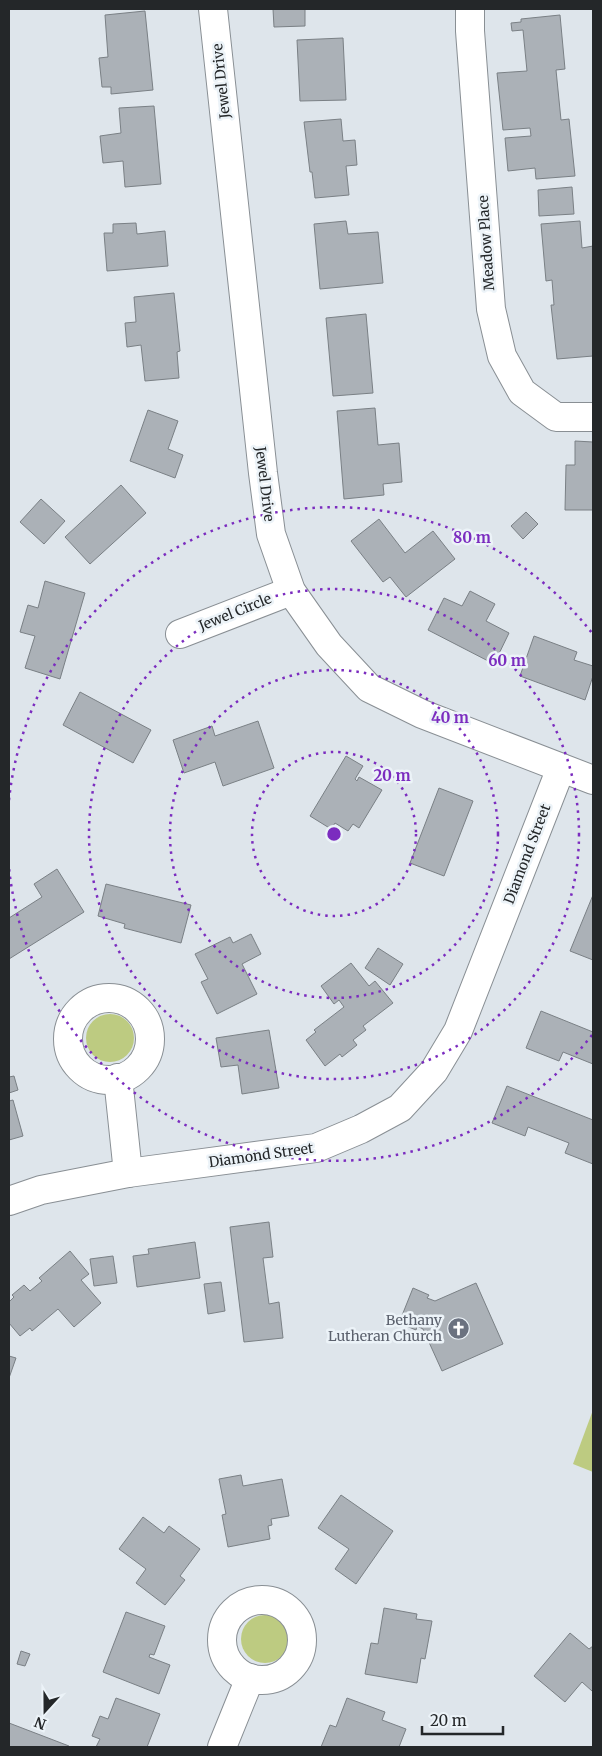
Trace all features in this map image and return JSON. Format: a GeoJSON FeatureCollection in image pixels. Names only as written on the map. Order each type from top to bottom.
{"type":"FeatureCollection","features":[{"type":"Feature","properties":{"kind":"street","name":"Jewel Drive"},"geometry":{"type":"LineString","coordinates":[[213,9],[262,473],[271,534],[291,591],[329,645],[369,688],[422,714],[593,780]]}},
{"type":"Feature","properties":{"kind":"street","name":"Meadow Place"},"geometry":{"type":"LineString","coordinates":[[470,9],[470,31],[491,309],[502,356],[522,392],[556,417],[593,417]]}},
{"type":"Feature","properties":{"kind":"street","name":"Jewel Circle"},"geometry":{"type":"LineString","coordinates":[[180,634],[291,591]]}},
{"type":"Feature","properties":{"kind":"street","name":"Diamond Street"},"geometry":{"type":"LineString","coordinates":[[9,1201],[41,1190],[128,1173],[316,1148],[361,1130],[400,1108],[434,1071],[458,1031],[561,768]]}},
{"type":"Feature","properties":{"kind":"street"},"geometry":{"type":"LineString","coordinates":[[118,1078],[128,1173]]}},
{"type":"Feature","properties":{"kind":"street"},"geometry":{"type":"LineString","coordinates":[[222,1747],[250,1678]]}},
{"type":"Feature","properties":{"kind":"green space"},"geometry":{"type":"Polygon","coordinates":[[[105,1014],[115,1014],[127,1021],[134,1033],[134,1043],[127,1055],[115,1062],[105,1062],[97,1058],[90,1051],[86,1043],[86,1033],[90,1025],[97,1018],[105,1014]]]}},
{"type":"Feature","properties":{"kind":"green space"},"geometry":{"type":"Polygon","coordinates":[[[593,1410],[593,1472],[573,1464],[593,1410]]]}},
{"type":"Feature","properties":{"kind":"green space"},"geometry":{"type":"Polygon","coordinates":[[[260,1615],[270,1615],[279,1619],[285,1625],[288,1630],[288,1648],[279,1659],[270,1663],[260,1663],[251,1659],[245,1653],[241,1644],[241,1634],[245,1625],[251,1619],[260,1615]]]}},
{"type":"Feature","properties":{"kind":"building"},"geometry":{"type":"Polygon","coordinates":[[[273,9],[305,9],[305,26],[274,27],[273,9]]]}},
{"type":"Feature","properties":{"kind":"building"},"geometry":{"type":"Polygon","coordinates":[[[145,11],[153,90],[111,94],[111,87],[102,87],[99,58],[108,57],[105,15],[145,11]]]}},
{"type":"Feature","properties":{"kind":"building"},"geometry":{"type":"Polygon","coordinates":[[[560,15],[565,69],[556,70],[561,120],[569,119],[575,176],[536,179],[535,168],[508,171],[505,138],[531,136],[530,128],[503,130],[497,73],[527,71],[523,30],[512,31],[511,23],[521,22],[521,19],[560,15]]]}},
{"type":"Feature","properties":{"kind":"building"},"geometry":{"type":"Polygon","coordinates":[[[343,38],[346,100],[300,101],[297,40],[343,38]]]}},
{"type":"Feature","properties":{"kind":"building"},"geometry":{"type":"Polygon","coordinates":[[[154,106],[161,184],[125,187],[123,161],[103,163],[100,136],[121,133],[119,108],[154,106]]]}},
{"type":"Feature","properties":{"kind":"building"},"geometry":{"type":"Polygon","coordinates":[[[341,119],[343,141],[355,140],[357,165],[346,166],[349,195],[315,198],[304,122],[341,119]]]}},
{"type":"Feature","properties":{"kind":"building"},"geometry":{"type":"Polygon","coordinates":[[[572,187],[574,214],[539,216],[538,190],[572,187]]]}},
{"type":"Feature","properties":{"kind":"building"},"geometry":{"type":"Polygon","coordinates":[[[346,221],[348,234],[378,232],[383,283],[320,289],[314,224],[346,221]]]}},
{"type":"Feature","properties":{"kind":"building"},"geometry":{"type":"Polygon","coordinates":[[[580,221],[582,248],[593,246],[593,356],[557,359],[551,305],[554,305],[552,280],[546,281],[541,224],[580,221]]]}},
{"type":"Feature","properties":{"kind":"building"},"geometry":{"type":"Polygon","coordinates":[[[136,223],[137,234],[165,231],[168,266],[107,271],[104,233],[113,233],[113,224],[136,223]]]}},
{"type":"Feature","properties":{"kind":"building"},"geometry":{"type":"Polygon","coordinates":[[[174,293],[180,351],[177,352],[179,378],[145,381],[141,345],[127,347],[125,323],[136,322],[134,297],[174,293]]]}},
{"type":"Feature","properties":{"kind":"building"},"geometry":{"type":"Polygon","coordinates":[[[366,314],[373,393],[333,396],[326,318],[366,314]]]}},
{"type":"Feature","properties":{"kind":"building"},"geometry":{"type":"Polygon","coordinates":[[[375,408],[378,445],[399,443],[402,482],[383,484],[384,495],[344,499],[337,411],[375,408]]]}},
{"type":"Feature","properties":{"kind":"building"},"geometry":{"type":"Polygon","coordinates":[[[148,410],[178,421],[168,449],[183,455],[175,478],[130,461],[148,410]]]}},
{"type":"Feature","properties":{"kind":"building"},"geometry":{"type":"Polygon","coordinates":[[[575,441],[593,442],[593,510],[565,510],[566,465],[575,465],[575,441]]]}},
{"type":"Feature","properties":{"kind":"building"},"geometry":{"type":"Polygon","coordinates":[[[121,485],[146,513],[90,564],[65,537],[121,485]]]}},
{"type":"Feature","properties":{"kind":"building"},"geometry":{"type":"Polygon","coordinates":[[[41,499],[65,521],[44,544],[20,522],[41,499]]]}},
{"type":"Feature","properties":{"kind":"building"},"geometry":{"type":"Polygon","coordinates":[[[526,512],[538,524],[523,539],[511,526],[526,512]]]}},
{"type":"Feature","properties":{"kind":"building"},"geometry":{"type":"Polygon","coordinates":[[[379,519],[405,553],[433,531],[455,559],[406,597],[390,577],[383,582],[351,541],[379,519]]]}},
{"type":"Feature","properties":{"kind":"building"},"geometry":{"type":"Polygon","coordinates":[[[45,581],[85,593],[60,679],[25,668],[35,636],[20,632],[28,605],[38,608],[45,581]]]}},
{"type":"Feature","properties":{"kind":"building"},"geometry":{"type":"Polygon","coordinates":[[[470,591],[495,604],[486,621],[509,633],[494,664],[428,630],[444,598],[462,606],[470,591]]]}},
{"type":"Feature","properties":{"kind":"building"},"geometry":{"type":"Polygon","coordinates":[[[534,636],[577,652],[574,660],[593,666],[593,676],[585,700],[520,676],[534,636]]]}},
{"type":"Feature","properties":{"kind":"building"},"geometry":{"type":"Polygon","coordinates":[[[80,692],[151,730],[133,763],[63,725],[80,692]]]}},
{"type":"Feature","properties":{"kind":"building"},"geometry":{"type":"Polygon","coordinates":[[[258,721],[274,768],[223,786],[215,762],[184,773],[173,740],[212,726],[215,736],[258,721]]]}},
{"type":"Feature","properties":{"kind":"building"},"geometry":{"type":"Polygon","coordinates":[[[346,756],[363,766],[355,779],[357,781],[359,777],[382,790],[359,828],[353,824],[348,831],[335,823],[331,829],[310,816],[346,756]]]}},
{"type":"Feature","properties":{"kind":"building"},"geometry":{"type":"Polygon","coordinates":[[[439,788],[473,801],[444,876],[410,863],[439,788]]]}},
{"type":"Feature","properties":{"kind":"building"},"geometry":{"type":"Polygon","coordinates":[[[57,869],[84,912],[9,959],[9,918],[42,897],[34,884],[57,869]]]}},
{"type":"Feature","properties":{"kind":"building"},"geometry":{"type":"Polygon","coordinates":[[[106,884],[191,905],[181,943],[124,928],[125,924],[98,916],[106,884]]]}},
{"type":"Feature","properties":{"kind":"building"},"geometry":{"type":"Polygon","coordinates":[[[593,895],[593,960],[570,951],[593,895]]]}},
{"type":"Feature","properties":{"kind":"building"},"geometry":{"type":"Polygon","coordinates":[[[251,934],[261,954],[242,964],[257,994],[217,1014],[201,982],[208,979],[195,954],[230,937],[233,943],[251,934]]]}},
{"type":"Feature","properties":{"kind":"building"},"geometry":{"type":"Polygon","coordinates":[[[378,948],[403,964],[390,985],[365,968],[378,948]]]}},
{"type":"Feature","properties":{"kind":"building"},"geometry":{"type":"Polygon","coordinates":[[[351,963],[369,986],[375,981],[393,1003],[363,1026],[366,1030],[353,1040],[357,1045],[342,1057],[340,1054],[325,1066],[306,1040],[316,1032],[314,1030],[344,1007],[339,1000],[334,1004],[321,986],[351,963]]]}},
{"type":"Feature","properties":{"kind":"building"},"geometry":{"type":"Polygon","coordinates":[[[541,1011],[593,1032],[593,1064],[563,1052],[559,1061],[526,1048],[541,1011]]]}},
{"type":"Feature","properties":{"kind":"building"},"geometry":{"type":"Polygon","coordinates":[[[269,1030],[279,1088],[242,1094],[238,1065],[221,1067],[216,1038],[269,1030]]]}},
{"type":"Feature","properties":{"kind":"building"},"geometry":{"type":"Polygon","coordinates":[[[14,1076],[18,1090],[9,1093],[9,1077],[14,1076]]]}},
{"type":"Feature","properties":{"kind":"building"},"geometry":{"type":"Polygon","coordinates":[[[507,1086],[593,1120],[593,1164],[565,1153],[569,1143],[528,1127],[525,1136],[492,1123],[507,1086]]]}},
{"type":"Feature","properties":{"kind":"building"},"geometry":{"type":"Polygon","coordinates":[[[13,1100],[23,1136],[9,1140],[9,1101],[13,1100]]]}},
{"type":"Feature","properties":{"kind":"building"},"geometry":{"type":"Polygon","coordinates":[[[269,1222],[273,1257],[263,1258],[269,1304],[279,1302],[283,1338],[244,1342],[230,1227],[269,1222]]]}},
{"type":"Feature","properties":{"kind":"building"},"geometry":{"type":"Polygon","coordinates":[[[195,1242],[200,1278],[137,1287],[133,1256],[149,1254],[148,1249],[195,1242]]]}},
{"type":"Feature","properties":{"kind":"building"},"geometry":{"type":"Polygon","coordinates":[[[70,1251],[89,1274],[81,1280],[101,1303],[74,1327],[58,1309],[32,1331],[30,1328],[20,1336],[9,1323],[9,1302],[14,1297],[12,1295],[24,1285],[30,1291],[42,1281],[39,1278],[70,1251]]]}},
{"type":"Feature","properties":{"kind":"building"},"geometry":{"type":"Polygon","coordinates":[[[113,1256],[117,1283],[94,1286],[90,1259],[113,1256]]]}},
{"type":"Feature","properties":{"kind":"building"},"geometry":{"type":"Polygon","coordinates":[[[221,1282],[225,1311],[208,1314],[204,1284],[221,1282]]]}},
{"type":"Feature","properties":{"kind":"building","name":"Bethany Lutheran Church"},"geometry":{"type":"Polygon","coordinates":[[[476,1283],[503,1344],[442,1371],[423,1329],[417,1326],[416,1330],[399,1323],[413,1288],[429,1295],[427,1298],[435,1301],[476,1283]]]}},
{"type":"Feature","properties":{"kind":"building"},"geometry":{"type":"Polygon","coordinates":[[[9,1356],[16,1358],[9,1378],[9,1356]]]}},
{"type":"Feature","properties":{"kind":"building"},"geometry":{"type":"Polygon","coordinates":[[[241,1475],[243,1486],[282,1479],[289,1516],[271,1519],[272,1525],[268,1526],[270,1539],[228,1547],[222,1515],[226,1514],[219,1479],[241,1475]]]}},
{"type":"Feature","properties":{"kind":"building"},"geometry":{"type":"Polygon","coordinates":[[[341,1495],[393,1531],[356,1584],[335,1569],[349,1549],[318,1528],[341,1495]]]}},
{"type":"Feature","properties":{"kind":"building"},"geometry":{"type":"Polygon","coordinates":[[[143,1517],[164,1533],[169,1526],[200,1549],[180,1576],[185,1580],[165,1605],[136,1583],[146,1569],[119,1549],[143,1517]]]}},
{"type":"Feature","properties":{"kind":"building"},"geometry":{"type":"Polygon","coordinates":[[[384,1608],[417,1614],[416,1619],[432,1621],[425,1659],[421,1658],[417,1683],[365,1674],[371,1643],[378,1644],[384,1608]]]}},
{"type":"Feature","properties":{"kind":"building"},"geometry":{"type":"Polygon","coordinates":[[[126,1612],[165,1626],[154,1655],[150,1654],[149,1657],[170,1665],[159,1694],[103,1672],[126,1612]]]}},
{"type":"Feature","properties":{"kind":"building"},"geometry":{"type":"Polygon","coordinates":[[[570,1633],[589,1649],[593,1646],[593,1689],[592,1691],[582,1682],[565,1702],[534,1676],[570,1633]]]}},
{"type":"Feature","properties":{"kind":"building"},"geometry":{"type":"Polygon","coordinates":[[[21,1651],[30,1654],[25,1666],[17,1664],[21,1651]]]}},
{"type":"Feature","properties":{"kind":"building"},"geometry":{"type":"Polygon","coordinates":[[[116,1698],[160,1714],[147,1747],[96,1747],[100,1739],[92,1736],[100,1716],[108,1719],[116,1698]]]}},
{"type":"Feature","properties":{"kind":"building"},"geometry":{"type":"Polygon","coordinates":[[[347,1698],[385,1712],[382,1720],[406,1729],[399,1747],[321,1747],[330,1725],[336,1727],[347,1698]]]}},
{"type":"Feature","properties":{"kind":"building"},"geometry":{"type":"Polygon","coordinates":[[[9,1723],[69,1746],[69,1747],[9,1747],[9,1723]]]}},
{"type":"Feature","properties":{"kind":"place","name":"Bethany Lutheran Church"},"geometry":{"type":"Point","coordinates":[458,1328]}}]}
